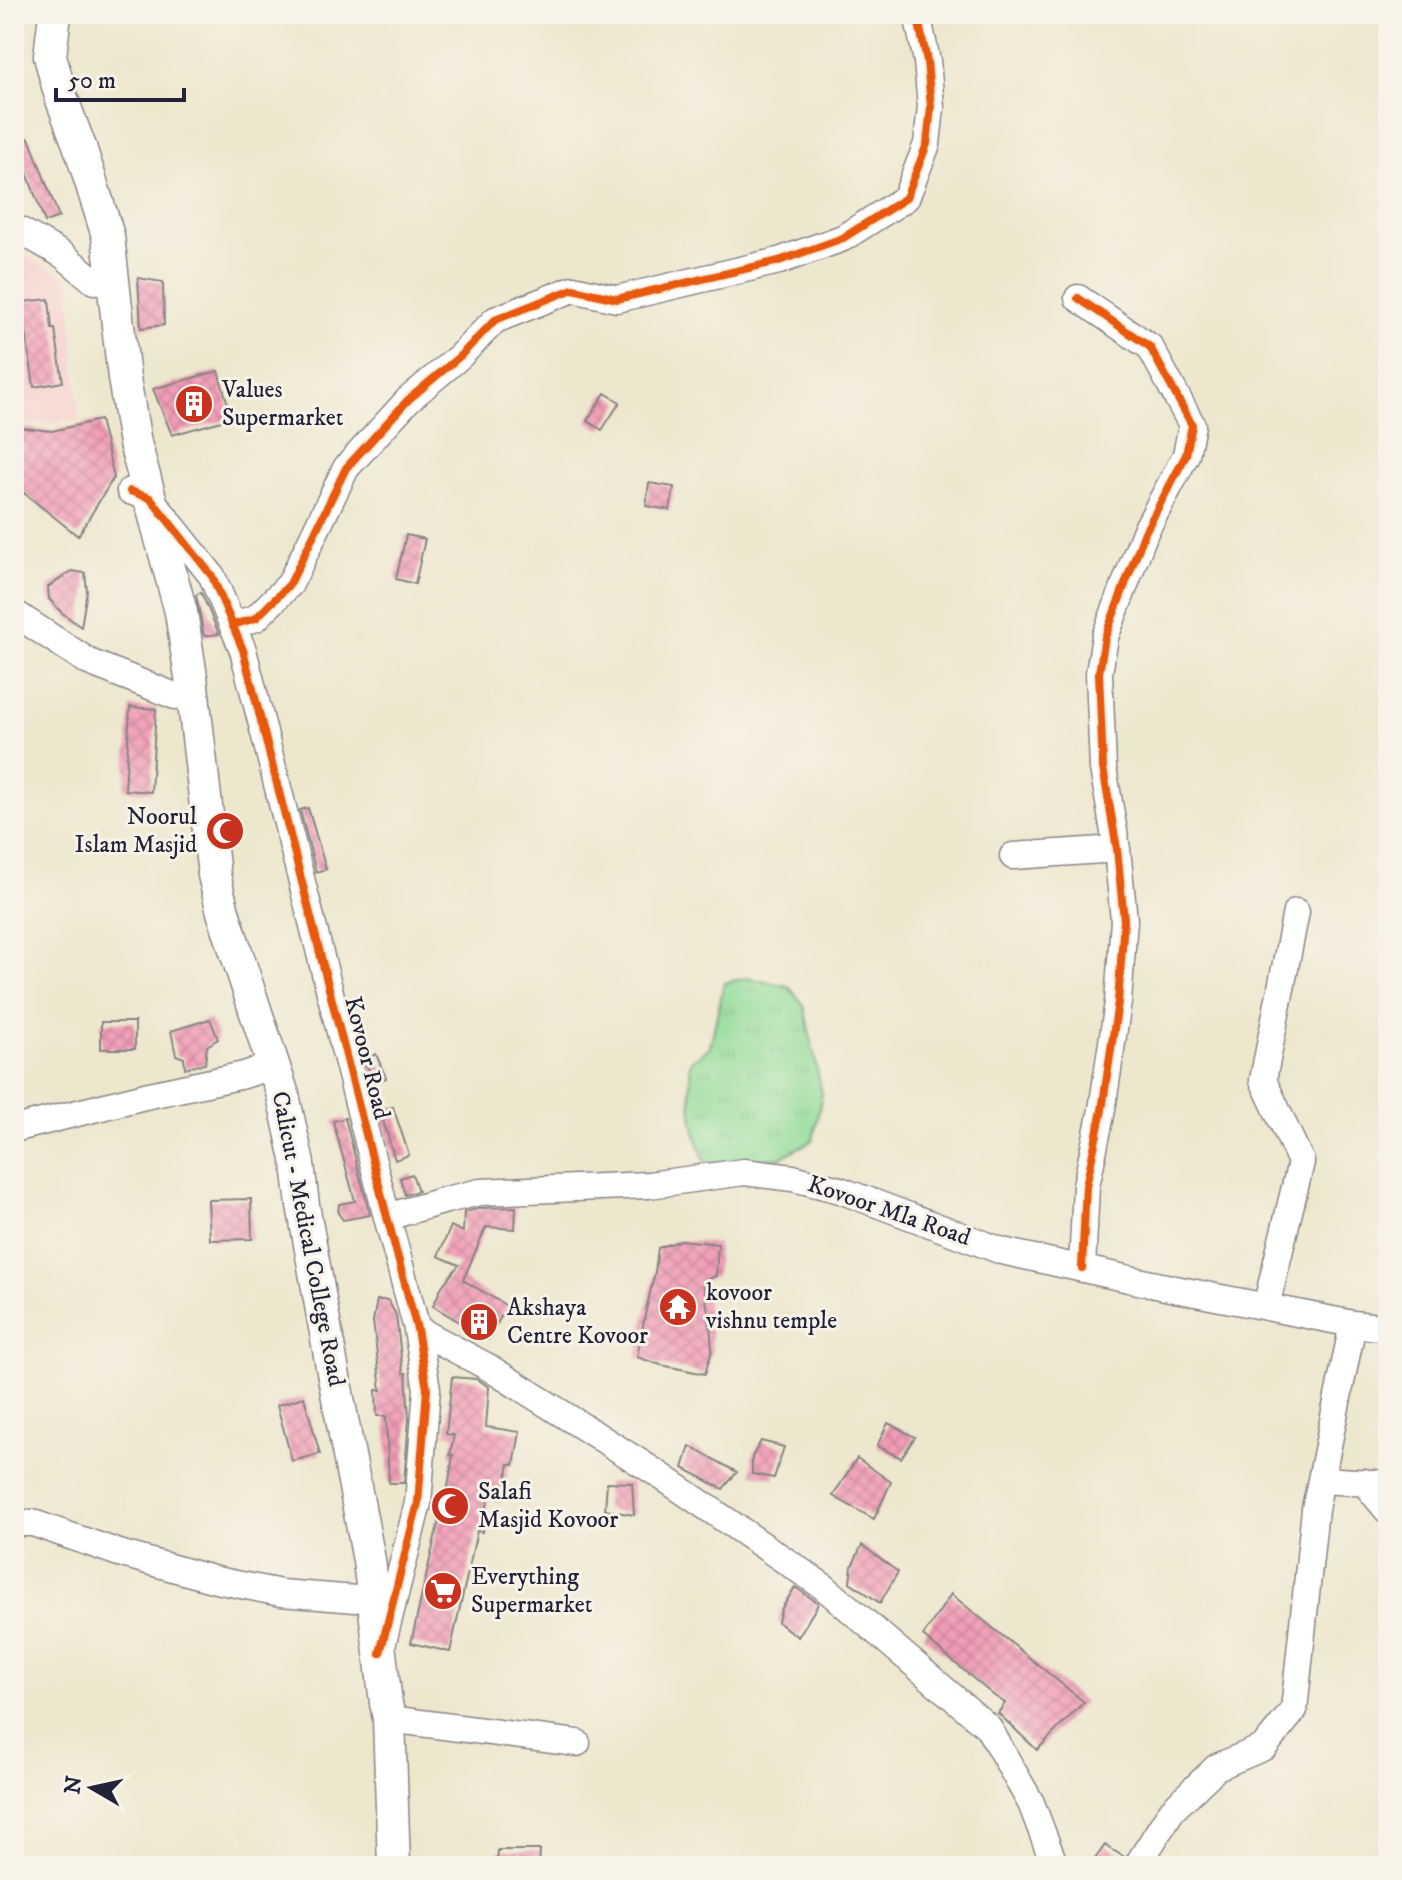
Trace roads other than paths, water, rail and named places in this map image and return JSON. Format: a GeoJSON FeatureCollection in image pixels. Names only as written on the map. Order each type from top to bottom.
{"type":"FeatureCollection","features":[{"type":"Feature","properties":{"kind":"main road"},"geometry":{"type":"LineString","coordinates":[[36,14],[32,58],[91,240],[106,380],[118,447],[140,495],[181,612],[214,875],[238,982],[265,1068],[266,1100],[281,1168],[356,1599],[376,1670],[373,1780],[376,1866]]}},
{"type":"Feature","properties":{"kind":"main road"},"geometry":{"type":"LineString","coordinates":[[55,14],[50,56],[108,236],[140,495],[164,616],[175,696],[196,878],[207,917],[238,982]]}},
{"type":"Feature","properties":{"kind":"main road","name":"Calicut - Medical College Road"},"geometry":{"type":"LineString","coordinates":[[265,1068],[283,1095],[298,1164],[369,1560],[376,1670],[389,1719],[394,1866]]}},
{"type":"Feature","properties":{"kind":"street"},"geometry":{"type":"LineString","coordinates":[[233,625],[256,618],[290,584],[346,468],[408,400],[460,356],[495,320],[573,289],[617,299],[779,261],[843,238],[906,198],[927,144],[931,107],[927,61],[917,14]]}},
{"type":"Feature","properties":{"kind":"street"},"geometry":{"type":"LineString","coordinates":[[14,227],[63,255],[94,281]]}},
{"type":"Feature","properties":{"kind":"street"},"geometry":{"type":"LineString","coordinates":[[1078,298],[1150,347],[1192,425],[1186,455],[1145,532],[1105,637],[1099,673],[1103,768],[1117,849],[1124,920],[1118,1002],[1102,1110],[1086,1186],[1082,1268]]}},
{"type":"Feature","properties":{"kind":"street","name":"Kovoor Road"},"geometry":{"type":"LineString","coordinates":[[140,495],[212,576],[243,650],[417,1329],[427,1389],[418,1503],[376,1670]]}},
{"type":"Feature","properties":{"kind":"street"},"geometry":{"type":"LineString","coordinates":[[14,613],[89,662],[175,696]]}},
{"type":"Feature","properties":{"kind":"street"},"geometry":{"type":"LineString","coordinates":[[1013,856],[1117,849]]}},
{"type":"Feature","properties":{"kind":"street"},"geometry":{"type":"LineString","coordinates":[[1266,1307],[1301,1162],[1263,1080],[1296,912]]}},
{"type":"Feature","properties":{"kind":"street"},"geometry":{"type":"LineString","coordinates":[[14,1129],[265,1068]]}},
{"type":"Feature","properties":{"kind":"street","name":"Kovoor Mla Road"},"geometry":{"type":"LineString","coordinates":[[387,1217],[480,1192],[649,1185],[744,1172],[793,1178],[840,1190],[1002,1251],[1266,1307],[1388,1328]]}},
{"type":"Feature","properties":{"kind":"street"},"geometry":{"type":"LineString","coordinates":[[1137,1866],[1172,1810],[1217,1767],[1264,1747],[1294,1710],[1315,1509],[1353,1324]]}},
{"type":"Feature","properties":{"kind":"street"},"geometry":{"type":"LineString","coordinates":[[417,1329],[488,1367],[658,1474],[824,1587],[988,1727],[1031,1803],[1055,1866]]}},
{"type":"Feature","properties":{"kind":"street"},"geometry":{"type":"LineString","coordinates":[[1321,1480],[1376,1483],[1388,1511]]}},
{"type":"Feature","properties":{"kind":"street"},"geometry":{"type":"LineString","coordinates":[[14,1523],[33,1523],[119,1553],[216,1580],[281,1593],[356,1599]]}},
{"type":"Feature","properties":{"kind":"street"},"geometry":{"type":"LineString","coordinates":[[389,1719],[577,1743]]}},
{"type":"Feature","properties":{"kind":"place","name":"Values Supermarket"},"geometry":{"type":"Point","coordinates":[194,404]}},
{"type":"Feature","properties":{"kind":"place","name":"Noorul Islam Masjid"},"geometry":{"type":"Point","coordinates":[225,831]}},
{"type":"Feature","properties":{"kind":"place","name":"kovoor vishnu temple"},"geometry":{"type":"Point","coordinates":[678,1307]}},
{"type":"Feature","properties":{"kind":"place","name":"Akshaya Centre Kovoor"},"geometry":{"type":"Point","coordinates":[479,1322]}},
{"type":"Feature","properties":{"kind":"place","name":"Salafi Masjid Kovoor"},"geometry":{"type":"Point","coordinates":[450,1506]}},
{"type":"Feature","properties":{"kind":"place","name":"Everything Supermarket"},"geometry":{"type":"Point","coordinates":[443,1591]}}]}
